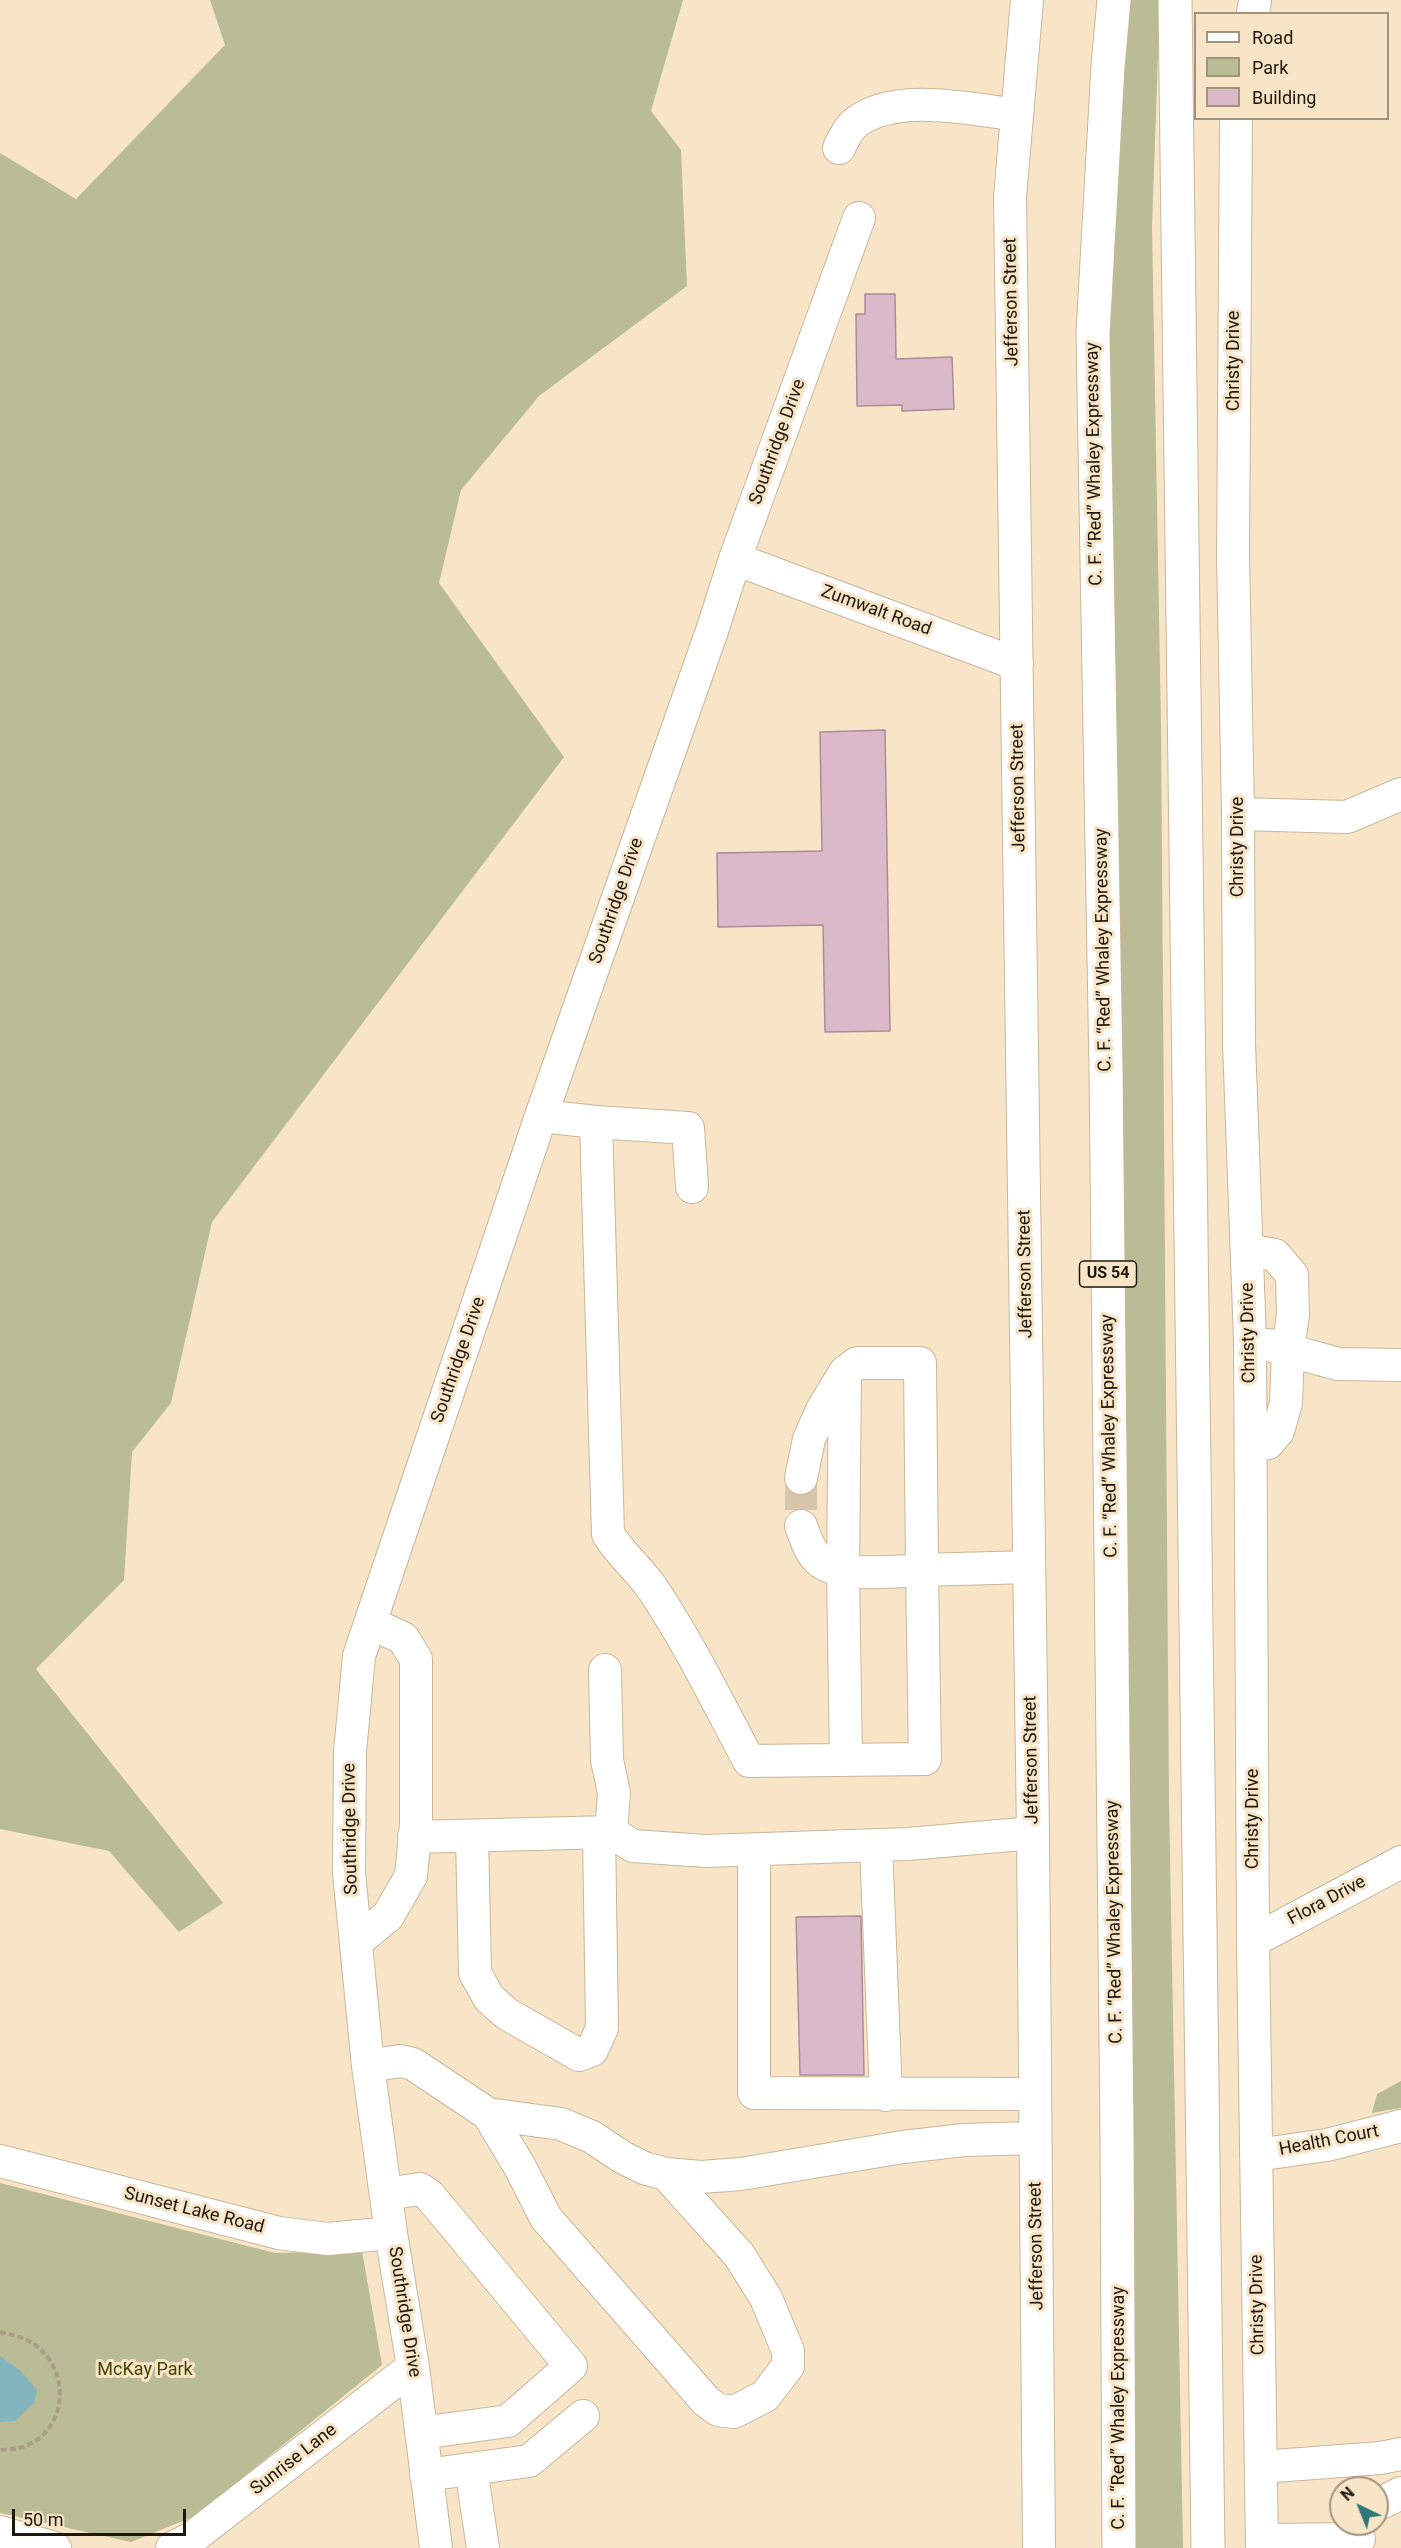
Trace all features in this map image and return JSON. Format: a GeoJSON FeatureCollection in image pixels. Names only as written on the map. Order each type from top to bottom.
{"type":"FeatureCollection","features":[{"type":"Feature","properties":{"kind":"highway","name":"C. F. “Red” Whaley Expressway"},"geometry":{"type":"LineString","coordinates":[[1114,0],[1107,78],[1093,333],[1106,1106],[1119,2548]]}},
{"type":"Feature","properties":{"kind":"highway"},"geometry":{"type":"LineString","coordinates":[[1175,0],[1208,2548]]}},
{"type":"Feature","properties":{"kind":"street","name":"Jefferson Street"},"geometry":{"type":"LineString","coordinates":[[1027,0],[1010,197],[1033,1833],[1039,2548]]}},
{"type":"Feature","properties":{"kind":"street"},"geometry":{"type":"LineString","coordinates":[[839,148],[853,125],[875,112],[897,106],[938,106],[1017,115]]}},
{"type":"Feature","properties":{"kind":"street","name":"Christy Drive"},"geometry":{"type":"LineString","coordinates":[[1236,120],[1233,554],[1238,814],[1239,1043],[1250,1340],[1253,1941],[1262,2544]]}},
{"type":"Feature","properties":{"kind":"street","name":"Southridge Drive"},"geometry":{"type":"LineString","coordinates":[[436,2548],[413,2367],[391,2233],[368,2066],[350,1873],[350,1752],[359,1656],[541,1116],[713,628],[735,559],[859,218]]}},
{"type":"Feature","properties":{"kind":"street","name":"Zumwalt Road"},"geometry":{"type":"LineString","coordinates":[[735,559],[1017,664]]}},
{"type":"Feature","properties":{"kind":"street"},"geometry":{"type":"LineString","coordinates":[[1238,814],[1347,817],[1400,799]]}},
{"type":"Feature","properties":{"kind":"street"},"geometry":{"type":"LineString","coordinates":[[541,1116],[688,1128],[692,1186]]}},
{"type":"Feature","properties":{"kind":"street"},"geometry":{"type":"LineString","coordinates":[[596,1122],[608,1534],[651,1586],[707,1680],[749,1761],[925,1758],[920,1363],[857,1363],[845,1372],[823,1408],[810,1439],[801,1478]]}},
{"type":"Feature","properties":{"kind":"street"},"geometry":{"type":"LineString","coordinates":[[1247,1250],[1275,1255],[1292,1275],[1293,1316],[1288,1350],[1286,1403],[1278,1431],[1268,1443],[1251,1445]]}},
{"type":"Feature","properties":{"kind":"street"},"geometry":{"type":"LineString","coordinates":[[1250,1340],[1338,1364],[1401,1365]]}},
{"type":"Feature","properties":{"kind":"street"},"geometry":{"type":"LineString","coordinates":[[845,1372],[843,1571],[846,1760]]}},
{"type":"Feature","properties":{"kind":"street"},"geometry":{"type":"LineString","coordinates":[[801,1526],[808,1546],[821,1562],[843,1571],[1029,1567]]}},
{"type":"Feature","properties":{"kind":"street"},"geometry":{"type":"LineString","coordinates":[[356,1942],[388,1916],[411,1876],[414,1837],[416,1659],[403,1638],[370,1623]]}},
{"type":"Feature","properties":{"kind":"street"},"geometry":{"type":"LineString","coordinates":[[472,1836],[475,1973],[489,1998],[507,2014],[579,2055],[592,2050],[602,2028],[605,1832],[614,1793],[607,1760],[605,1670]]}},
{"type":"Feature","properties":{"kind":"street"},"geometry":{"type":"LineString","coordinates":[[414,1837],[605,1832],[633,1846],[705,1851],[876,1845],[1033,1833]]}},
{"type":"Feature","properties":{"kind":"street"},"geometry":{"type":"LineString","coordinates":[[876,1845],[885,2095]]}},
{"type":"Feature","properties":{"kind":"street"},"geometry":{"type":"LineString","coordinates":[[754,1849],[754,2093],[1035,2094]]}},
{"type":"Feature","properties":{"kind":"street","name":"Flora Drive"},"geometry":{"type":"LineString","coordinates":[[1253,1941],[1401,1862]]}},
{"type":"Feature","properties":{"kind":"street"},"geometry":{"type":"LineString","coordinates":[[368,2066],[400,2061],[413,2064],[488,2114],[520,2167],[546,2218],[706,2401],[718,2410],[734,2412],[765,2396],[788,2366],[788,2351],[766,2298],[739,2255],[666,2174]]}},
{"type":"Feature","properties":{"kind":"street"},"geometry":{"type":"LineString","coordinates":[[488,2114],[561,2124],[592,2137],[622,2157],[644,2168],[666,2174],[701,2177],[741,2174],[903,2147],[964,2140],[1035,2138]]}},
{"type":"Feature","properties":{"kind":"street","name":"Health Court"},"geometry":{"type":"LineString","coordinates":[[1256,2155],[1327,2145],[1401,2126]]}},
{"type":"Feature","properties":{"kind":"street","name":"Sunset Lake Road"},"geometry":{"type":"LineString","coordinates":[[0,2161],[279,2233],[328,2239],[391,2233]]}},
{"type":"Feature","properties":{"kind":"street"},"geometry":{"type":"LineString","coordinates":[[386,2194],[420,2189],[429,2195],[571,2366],[508,2421],[421,2433]]}},
{"type":"Feature","properties":{"kind":"street","name":"Sunrise Lane"},"geometry":{"type":"LineString","coordinates":[[172,2548],[192,2538],[413,2367]]}},
{"type":"Feature","properties":{"kind":"street"},"geometry":{"type":"LineString","coordinates":[[426,2475],[529,2461],[583,2416]]}},
{"type":"Feature","properties":{"kind":"street"},"geometry":{"type":"LineString","coordinates":[[1261,2467],[1380,2458],[1401,2454]]}},
{"type":"Feature","properties":{"kind":"street"},"geometry":{"type":"LineString","coordinates":[[471,2469],[483,2548]]}},
{"type":"Feature","properties":{"kind":"street"},"geometry":{"type":"LineString","coordinates":[[0,2532],[55,2548]]}},
{"type":"Feature","properties":{"kind":"street"},"geometry":{"type":"LineString","coordinates":[[1262,2544],[1360,2537]]}},
{"type":"Feature","properties":{"kind":"path"},"geometry":{"type":"LineString","coordinates":[[0,2332],[22,2338],[42,2350],[59,2374],[61,2393],[57,2414],[48,2428],[35,2441],[19,2448],[0,2450]]}},
{"type":"Feature","properties":{"kind":"green space"},"geometry":{"type":"Polygon","coordinates":[[[210,0],[683,0],[651,111],[681,150],[687,286],[539,396],[461,490],[439,583],[564,757],[212,1222],[171,1403],[132,1452],[124,1580],[36,1669],[223,1903],[179,1932],[109,1851],[0,1829],[0,153],[76,199],[225,45],[210,0]]]}},
{"type":"Feature","properties":{"kind":"green space"},"geometry":{"type":"Polygon","coordinates":[[[1129,0],[1160,0],[1152,227],[1161,725],[1169,1802],[1183,2548],[1134,2548],[1108,304],[1129,0]]]}},
{"type":"Feature","properties":{"kind":"green space"},"geometry":{"type":"Polygon","coordinates":[[[1401,2081],[1401,2108],[1372,2113],[1377,2094],[1401,2081]]]}},
{"type":"Feature","properties":{"kind":"green space","name":"McKay Park"},"geometry":{"type":"Polygon","coordinates":[[[0,2183],[275,2253],[362,2251],[382,2365],[195,2516],[131,2542],[0,2513],[0,2183]]]}},
{"type":"Feature","properties":{"kind":"water"},"geometry":{"type":"Polygon","coordinates":[[[0,2356],[20,2370],[37,2390],[34,2403],[15,2421],[0,2422],[0,2356]]]}},
{"type":"Feature","properties":{"kind":"building"},"geometry":{"type":"Polygon","coordinates":[[[865,294],[895,294],[896,359],[952,357],[954,409],[902,411],[902,405],[857,406],[856,314],[865,314],[865,294]]]}},
{"type":"Feature","properties":{"kind":"building"},"geometry":{"type":"Polygon","coordinates":[[[885,730],[890,1031],[825,1032],[823,925],[718,927],[717,853],[822,851],[820,732],[885,730]]]}},
{"type":"Feature","properties":{"kind":"building"},"geometry":{"type":"Polygon","coordinates":[[[861,1916],[864,2075],[800,2075],[796,1917],[861,1916]]]}},
{"type":"Feature","properties":{"kind":"tunnel"},"geometry":{"type":"LineString","coordinates":[[801,1478],[801,1526]]}}]}
